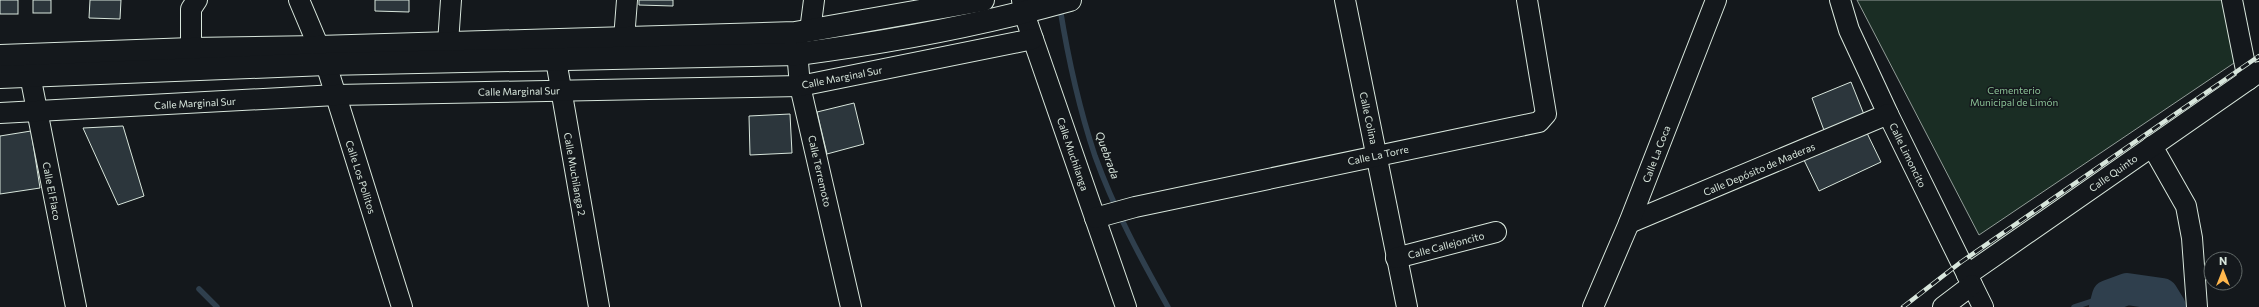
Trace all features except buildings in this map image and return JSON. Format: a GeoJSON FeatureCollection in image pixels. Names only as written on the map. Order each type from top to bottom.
{"type":"FeatureCollection","features":[{"type":"Feature","properties":{"kind":"highway"},"geometry":{"type":"LineString","coordinates":[[0,77],[28,65],[190,49],[322,56],[448,43],[554,50],[624,38],[803,32],[983,0]]}},
{"type":"Feature","properties":{"kind":"highway"},"geometry":{"type":"LineString","coordinates":[[0,56],[28,65],[554,50],[798,54],[873,44],[1023,7],[1047,6],[1070,0]]}},
{"type":"Feature","properties":{"kind":"street"},"geometry":{"type":"LineString","coordinates":[[190,49],[191,9],[197,0]]}},
{"type":"Feature","properties":{"kind":"street","name":"Calle Los Pollitos"},"geometry":{"type":"LineString","coordinates":[[299,0],[336,95],[402,307]]}},
{"type":"Feature","properties":{"kind":"street"},"geometry":{"type":"LineString","coordinates":[[448,43],[451,0]]}},
{"type":"Feature","properties":{"kind":"street"},"geometry":{"type":"LineString","coordinates":[[624,38],[628,0]]}},
{"type":"Feature","properties":{"kind":"street","name":"Calle Terremoto"},"geometry":{"type":"LineString","coordinates":[[814,0],[803,32],[798,54],[800,86],[851,307]]}},
{"type":"Feature","properties":{"kind":"street","name":"Calle Colina"},"geometry":{"type":"LineString","coordinates":[[1345,0],[1406,307]]}},
{"type":"Feature","properties":{"kind":"street","name":"Calle La Torre"},"geometry":{"type":"LineString","coordinates":[[1101,216],[1135,207],[1376,155],[1539,122],[1546,114],[1528,0]]}},
{"type":"Feature","properties":{"kind":"street","name":"Calle La Coca"},"geometry":{"type":"LineString","coordinates":[[1593,307],[1630,223],[1716,0]]}},
{"type":"Feature","properties":{"kind":"street","name":"Calle Limoncito"},"geometry":{"type":"LineString","coordinates":[[1840,0],[1849,30],[1888,114],[1983,307]]}},
{"type":"Feature","properties":{"kind":"street"},"geometry":{"type":"LineString","coordinates":[[2232,0],[2254,76]]}},
{"type":"Feature","properties":{"kind":"street","name":"Calle Muchilanga"},"geometry":{"type":"LineString","coordinates":[[1023,7],[1033,39],[1101,216],[1126,307]]}},
{"type":"Feature","properties":{"kind":"street","name":"Calle Marginal Sur"},"geometry":{"type":"LineString","coordinates":[[0,113],[336,95],[800,86],[1033,39]]}},
{"type":"Feature","properties":{"kind":"street","name":"Calle Muchilanga 2"},"geometry":{"type":"LineString","coordinates":[[554,50],[599,307]]}},
{"type":"Feature","properties":{"kind":"street","name":"Calle El Flaco"},"geometry":{"type":"LineString","coordinates":[[28,65],[76,307]]}},
{"type":"Feature","properties":{"kind":"street","name":"Calle Quinto"},"geometry":{"type":"LineString","coordinates":[[1943,307],[1970,280],[2152,146],[2254,76]]}},
{"type":"Feature","properties":{"kind":"street","name":"Calle Depósito de Maderas"},"geometry":{"type":"LineString","coordinates":[[1630,223],[1888,114]]}},
{"type":"Feature","properties":{"kind":"street"},"geometry":{"type":"LineString","coordinates":[[2152,146],[2186,206],[2192,238],[2197,307]]}},
{"type":"Feature","properties":{"kind":"street","name":"Calle Callejoncito"},"geometry":{"type":"LineString","coordinates":[[1396,258],[1496,232]]}},
{"type":"Feature","properties":{"kind":"green space","name":"Cementerio Municipal de Limón"},"geometry":{"type":"Polygon","coordinates":[[[1857,0],[2228,0],[2237,61],[1979,235],[1857,0]]]}},
{"type":"Feature","properties":{"kind":"waterway","name":"Quebrada"},"geometry":{"type":"LineString","coordinates":[[1060,8],[1074,83],[1102,176],[1138,252],[1168,307]]}},
{"type":"Feature","properties":{"kind":"waterway"},"geometry":{"type":"LineString","coordinates":[[199,289],[217,307]]}},
{"type":"Feature","properties":{"kind":"waterway"},"geometry":{"type":"LineString","coordinates":[[2105,307],[2108,296],[2127,289],[2162,294],[2170,307]]}},
{"type":"Feature","properties":{"kind":"waterway"},"geometry":{"type":"LineString","coordinates":[[2074,307],[2108,296]]}},
{"type":"Feature","properties":{"kind":"railway"},"geometry":{"type":"LineString","coordinates":[[1903,307],[1961,262],[2259,56]]}}]}
